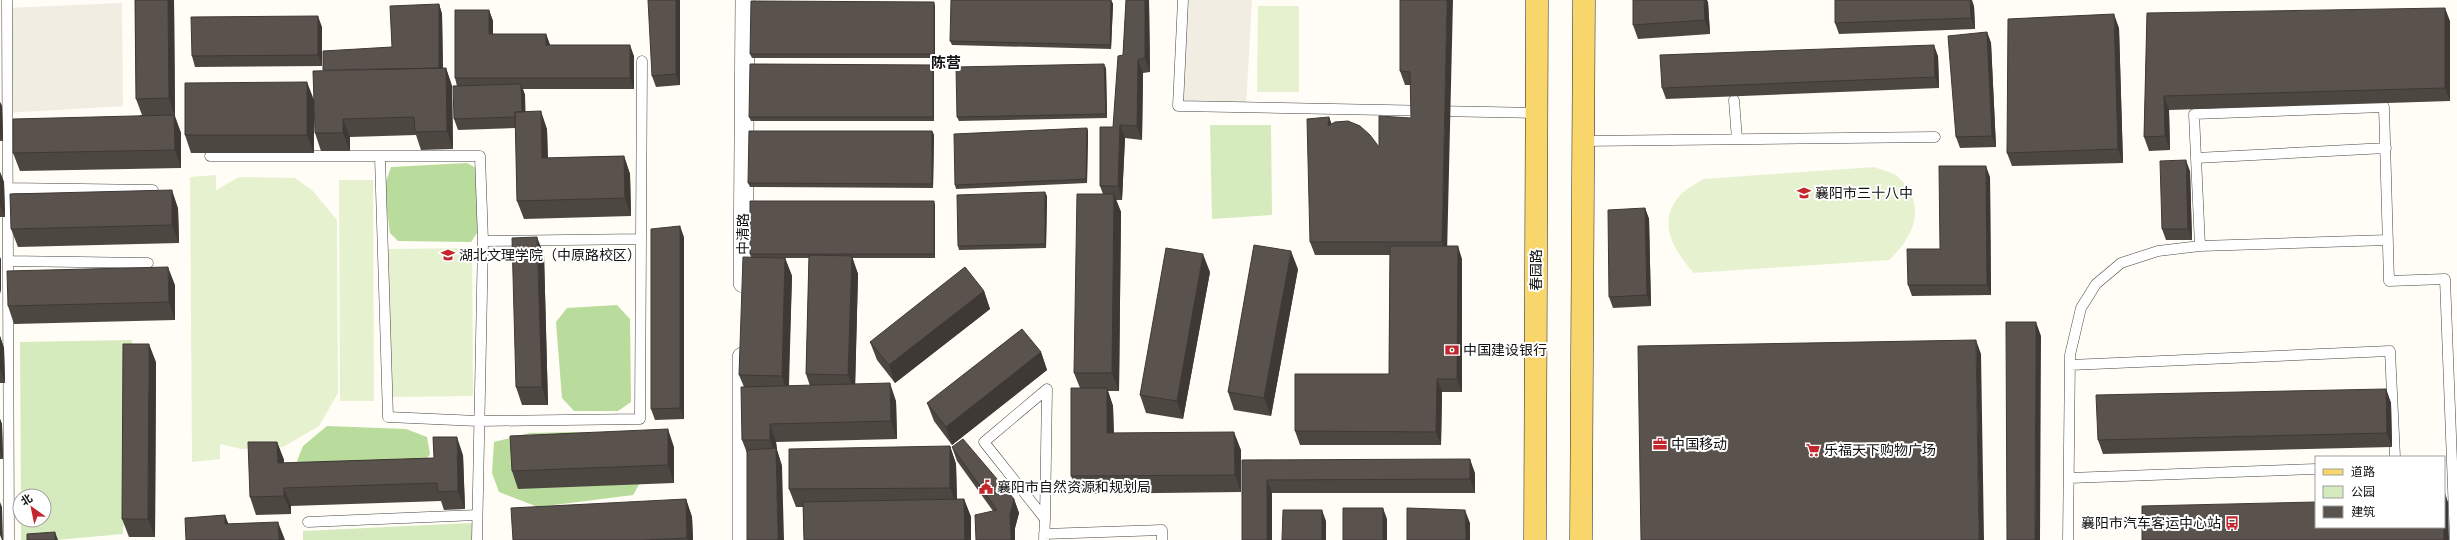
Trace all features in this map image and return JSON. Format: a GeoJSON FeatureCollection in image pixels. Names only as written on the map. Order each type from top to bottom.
{"type":"FeatureCollection","features":[{"type":"Feature","properties":{"kind":"main road","name":"春园路"},"geometry":{"type":"LineString","coordinates":[[1534,540],[1537,0]]}},
{"type":"Feature","properties":{"kind":"main road"},"geometry":{"type":"LineString","coordinates":[[1582,540],[1584,0]]}},
{"type":"Feature","properties":{"kind":"street","name":"中清路"},"geometry":{"type":"LineString","coordinates":[[743,300],[745,0]]}},
{"type":"Feature","properties":{"kind":"street"},"geometry":{"type":"LineString","coordinates":[[742,339],[742,540]]}},
{"type":"Feature","properties":{"kind":"lane"},"geometry":{"type":"LineString","coordinates":[[7,0],[4,152],[8,188],[4,238],[8,262],[4,314],[4,489],[9,540]]}},
{"type":"Feature","properties":{"kind":"lane"},"geometry":{"type":"LineString","coordinates":[[1183,0],[1178,106],[1537,113]]}},
{"type":"Feature","properties":{"kind":"lane"},"geometry":{"type":"LineString","coordinates":[[380,156],[388,417],[478,421],[640,419],[642,61]]}},
{"type":"Feature","properties":{"kind":"lane"},"geometry":{"type":"LineString","coordinates":[[1734,100],[1737,139]]}},
{"type":"Feature","properties":{"kind":"lane"},"geometry":{"type":"LineString","coordinates":[[2200,246],[2194,114],[2384,107],[2389,281],[2445,279],[2455,540]]}},
{"type":"Feature","properties":{"kind":"lane"},"geometry":{"type":"LineString","coordinates":[[1584,141],[1935,137]]}},
{"type":"Feature","properties":{"kind":"lane"},"geometry":{"type":"LineString","coordinates":[[2196,158],[2386,148]]}},
{"type":"Feature","properties":{"kind":"lane"},"geometry":{"type":"LineString","coordinates":[[210,156],[480,156],[483,241],[478,421],[477,540]]}},
{"type":"Feature","properties":{"kind":"lane"},"geometry":{"type":"LineString","coordinates":[[8,188],[153,190]]}},
{"type":"Feature","properties":{"kind":"lane"},"geometry":{"type":"LineString","coordinates":[[483,241],[641,239]]}},
{"type":"Feature","properties":{"kind":"lane"},"geometry":{"type":"LineString","coordinates":[[2068,540],[2070,365],[2081,308],[2096,284],[2121,263],[2158,251],[2200,246],[2388,240]]}},
{"type":"Feature","properties":{"kind":"lane"},"geometry":{"type":"LineString","coordinates":[[8,262],[148,263]]}},
{"type":"Feature","properties":{"kind":"lane"},"geometry":{"type":"LineString","coordinates":[[2070,365],[2390,351],[2395,456]]}},
{"type":"Feature","properties":{"kind":"lane"},"geometry":{"type":"LineString","coordinates":[[1045,519],[984,442],[1047,390],[1045,519],[1044,537],[1162,530],[1162,540]]}},
{"type":"Feature","properties":{"kind":"lane"},"geometry":{"type":"LineString","coordinates":[[2068,478],[2315,469]]}},
{"type":"Feature","properties":{"kind":"lane"},"geometry":{"type":"LineString","coordinates":[[308,522],[477,516]]}},
{"type":"Feature","properties":{"kind":"green space"},"geometry":{"type":"Polygon","coordinates":[[[1258,6],[1299,6],[1299,92],[1257,92],[1258,6]]]}},
{"type":"Feature","properties":{"kind":"green space"},"geometry":{"type":"Polygon","coordinates":[[[1210,125],[1271,125],[1272,215],[1212,219],[1210,125]]]}},
{"type":"Feature","properties":{"kind":"green space"},"geometry":{"type":"Polygon","coordinates":[[[467,163],[478,169],[477,233],[471,242],[398,241],[390,233],[384,187],[391,167],[467,163]]]}},
{"type":"Feature","properties":{"kind":"green space"},"geometry":{"type":"Polygon","coordinates":[[[1874,167],[1897,176],[1907,186],[1915,208],[1911,230],[1906,241],[1889,260],[1694,273],[1674,246],[1670,236],[1669,215],[1673,205],[1682,193],[1703,179],[1874,167]]]}},
{"type":"Feature","properties":{"kind":"green space"},"geometry":{"type":"Polygon","coordinates":[[[216,175],[216,190],[239,177],[295,178],[312,190],[337,220],[338,393],[319,426],[283,447],[241,449],[220,444],[220,459],[192,462],[190,177],[216,175]]]}},
{"type":"Feature","properties":{"kind":"green space"},"geometry":{"type":"Polygon","coordinates":[[[339,180],[373,180],[374,401],[340,401],[339,180]]]}},
{"type":"Feature","properties":{"kind":"green space"},"geometry":{"type":"Polygon","coordinates":[[[472,248],[473,396],[390,397],[388,249],[472,248]]]}},
{"type":"Feature","properties":{"kind":"green space"},"geometry":{"type":"Polygon","coordinates":[[[617,305],[630,319],[631,402],[618,411],[574,411],[562,398],[556,322],[567,308],[617,305]]]}},
{"type":"Feature","properties":{"kind":"green space"},"geometry":{"type":"Polygon","coordinates":[[[132,340],[123,534],[56,540],[21,540],[21,528],[52,528],[52,488],[21,488],[20,342],[132,340]]]}},
{"type":"Feature","properties":{"kind":"green space"},"geometry":{"type":"Polygon","coordinates":[[[327,426],[406,429],[427,437],[430,454],[424,463],[307,470],[297,461],[303,446],[327,426]]]}},
{"type":"Feature","properties":{"kind":"green space"},"geometry":{"type":"Polygon","coordinates":[[[575,432],[636,434],[647,471],[633,495],[538,507],[499,492],[492,473],[494,442],[529,433],[575,432]]]}},
{"type":"Feature","properties":{"kind":"green space"},"geometry":{"type":"Polygon","coordinates":[[[472,523],[472,540],[303,540],[303,531],[472,523]]]}},
{"type":"Feature","properties":{"kind":"shaded area"},"geometry":{"type":"Polygon","coordinates":[[[1183,0],[1252,0],[1246,107],[1178,106],[1183,0]]]}},
{"type":"Feature","properties":{"kind":"shaded area"},"geometry":{"type":"Polygon","coordinates":[[[122,3],[123,106],[7,113],[7,8],[122,3]]]}},
{"type":"Feature","properties":{"kind":"building"},"geometry":{"type":"Polygon","coordinates":[[[135,0],[168,0],[169,98],[136,99],[135,0]]]}},
{"type":"Feature","properties":{"kind":"building"},"geometry":{"type":"Polygon","coordinates":[[[648,0],[676,0],[676,74],[652,76],[648,0]]]}},
{"type":"Feature","properties":{"kind":"building"},"geometry":{"type":"Polygon","coordinates":[[[951,0],[1111,0],[1110,45],[950,41],[951,0]]]}},
{"type":"Feature","properties":{"kind":"building"},"geometry":{"type":"Polygon","coordinates":[[[1126,0],[1145,0],[1145,58],[1138,60],[1137,126],[1120,125],[1118,186],[1100,186],[1100,127],[1113,127],[1118,56],[1123,55],[1126,0]]]}},
{"type":"Feature","properties":{"kind":"building"},"geometry":{"type":"Polygon","coordinates":[[[1400,0],[1447,0],[1442,242],[1310,242],[1307,119],[1329,117],[1328,126],[1335,122],[1348,121],[1360,126],[1370,135],[1379,147],[1379,116],[1411,118],[1410,72],[1400,71],[1400,0]]]}},
{"type":"Feature","properties":{"kind":"building"},"geometry":{"type":"Polygon","coordinates":[[[1633,0],[1704,0],[1705,20],[1633,25],[1633,0]]]}},
{"type":"Feature","properties":{"kind":"building"},"geometry":{"type":"Polygon","coordinates":[[[1835,0],[1970,0],[1971,18],[1835,23],[1835,0]]]}},
{"type":"Feature","properties":{"kind":"building"},"geometry":{"type":"Polygon","coordinates":[[[751,1],[934,2],[934,54],[750,54],[751,1]]]}},
{"type":"Feature","properties":{"kind":"building"},"geometry":{"type":"Polygon","coordinates":[[[439,4],[439,68],[323,70],[323,51],[392,47],[390,6],[439,4]]]}},
{"type":"Feature","properties":{"kind":"building"},"geometry":{"type":"Polygon","coordinates":[[[2445,8],[2445,88],[2164,96],[2165,136],[2144,137],[2147,13],[2445,8]]]}},
{"type":"Feature","properties":{"kind":"building"},"geometry":{"type":"Polygon","coordinates":[[[455,10],[489,10],[489,34],[546,34],[546,45],[630,45],[630,78],[455,78],[455,10]]]}},
{"type":"Feature","properties":{"kind":"building"},"geometry":{"type":"Polygon","coordinates":[[[2114,14],[2118,149],[2007,153],[2008,19],[2114,14]]]}},
{"type":"Feature","properties":{"kind":"building"},"geometry":{"type":"Polygon","coordinates":[[[318,16],[318,55],[192,56],[191,17],[318,16]]]}},
{"type":"Feature","properties":{"kind":"building"},"geometry":{"type":"Polygon","coordinates":[[[1987,32],[1992,136],[1956,137],[1948,36],[1987,32]]]}},
{"type":"Feature","properties":{"kind":"building"},"geometry":{"type":"Polygon","coordinates":[[[1934,45],[1935,77],[1662,88],[1660,55],[1934,45]]]}},
{"type":"Feature","properties":{"kind":"building"},"geometry":{"type":"Polygon","coordinates":[[[750,64],[933,65],[933,117],[749,117],[750,64]]]}},
{"type":"Feature","properties":{"kind":"building"},"geometry":{"type":"Polygon","coordinates":[[[1104,64],[1106,114],[957,117],[956,67],[1104,64]]]}},
{"type":"Feature","properties":{"kind":"building"},"geometry":{"type":"Polygon","coordinates":[[[446,68],[447,131],[415,132],[414,117],[343,119],[343,133],[315,133],[313,71],[446,68]]]}},
{"type":"Feature","properties":{"kind":"building"},"geometry":{"type":"Polygon","coordinates":[[[307,82],[307,135],[185,135],[185,83],[307,82]]]}},
{"type":"Feature","properties":{"kind":"building"},"geometry":{"type":"Polygon","coordinates":[[[521,84],[522,112],[515,112],[515,117],[454,119],[453,86],[521,84]]]}},
{"type":"Feature","properties":{"kind":"building"},"geometry":{"type":"Polygon","coordinates":[[[541,111],[542,158],[624,156],[625,198],[517,201],[515,112],[541,111]]]}},
{"type":"Feature","properties":{"kind":"building"},"geometry":{"type":"Polygon","coordinates":[[[174,115],[175,150],[13,153],[13,119],[174,115]]]}},
{"type":"Feature","properties":{"kind":"building"},"geometry":{"type":"Polygon","coordinates":[[[1087,128],[1086,179],[955,185],[954,134],[1087,128]]]}},
{"type":"Feature","properties":{"kind":"building"},"geometry":{"type":"Polygon","coordinates":[[[749,131],[932,131],[932,184],[748,183],[749,131]]]}},
{"type":"Feature","properties":{"kind":"building"},"geometry":{"type":"Polygon","coordinates":[[[2186,160],[2188,229],[2162,229],[2160,161],[2186,160]]]}},
{"type":"Feature","properties":{"kind":"building"},"geometry":{"type":"Polygon","coordinates":[[[1939,166],[1986,166],[1987,285],[1908,285],[1907,249],[1940,249],[1939,166]]]}},
{"type":"Feature","properties":{"kind":"building"},"geometry":{"type":"Polygon","coordinates":[[[172,190],[172,225],[11,229],[10,194],[172,190]]]}},
{"type":"Feature","properties":{"kind":"building"},"geometry":{"type":"Polygon","coordinates":[[[1045,192],[1045,244],[958,246],[957,195],[1045,192]]]}},
{"type":"Feature","properties":{"kind":"building"},"geometry":{"type":"Polygon","coordinates":[[[1077,194],[1114,194],[1112,373],[1074,373],[1077,194]]]}},
{"type":"Feature","properties":{"kind":"building"},"geometry":{"type":"Polygon","coordinates":[[[750,201],[934,201],[934,254],[750,254],[750,201]]]}},
{"type":"Feature","properties":{"kind":"building"},"geometry":{"type":"Polygon","coordinates":[[[1645,208],[1647,295],[1609,297],[1608,210],[1645,208]]]}},
{"type":"Feature","properties":{"kind":"building"},"geometry":{"type":"Polygon","coordinates":[[[680,226],[680,408],[651,409],[651,229],[680,226]]]}},
{"type":"Feature","properties":{"kind":"building"},"geometry":{"type":"Polygon","coordinates":[[[537,237],[542,387],[516,387],[512,238],[537,237]]]}},
{"type":"Feature","properties":{"kind":"building"},"geometry":{"type":"Polygon","coordinates":[[[1254,245],[1291,251],[1264,398],[1228,392],[1254,245]]]}},
{"type":"Feature","properties":{"kind":"building"},"geometry":{"type":"Polygon","coordinates":[[[1390,246],[1458,246],[1457,379],[1437,379],[1436,432],[1295,431],[1295,374],[1389,374],[1390,246]]]}},
{"type":"Feature","properties":{"kind":"building"},"geometry":{"type":"Polygon","coordinates":[[[1166,248],[1203,254],[1177,401],[1140,395],[1166,248]]]}},
{"type":"Feature","properties":{"kind":"building"},"geometry":{"type":"Polygon","coordinates":[[[809,255],[852,256],[848,375],[806,374],[809,255]]]}},
{"type":"Feature","properties":{"kind":"building"},"geometry":{"type":"Polygon","coordinates":[[[743,257],[785,258],[782,376],[739,375],[743,257]]]}},
{"type":"Feature","properties":{"kind":"building"},"geometry":{"type":"Polygon","coordinates":[[[168,267],[169,302],[8,306],[7,271],[168,267]]]}},
{"type":"Feature","properties":{"kind":"building"},"geometry":{"type":"Polygon","coordinates":[[[965,267],[984,291],[889,365],[870,342],[965,267]]]}},
{"type":"Feature","properties":{"kind":"building"},"geometry":{"type":"Polygon","coordinates":[[[2006,322],[2036,322],[2035,540],[2007,540],[2006,322]]]}},
{"type":"Feature","properties":{"kind":"building"},"geometry":{"type":"Polygon","coordinates":[[[1022,329],[1041,352],[946,427],[927,403],[1022,329]]]}},
{"type":"Feature","properties":{"kind":"building","name":"乐福天下购物广场"},"geometry":{"type":"Polygon","coordinates":[[[1976,340],[1979,540],[1641,540],[1638,346],[1976,340]]]}},
{"type":"Feature","properties":{"kind":"building"},"geometry":{"type":"Polygon","coordinates":[[[123,344],[149,344],[148,519],[122,519],[123,344]]]}},
{"type":"Feature","properties":{"kind":"building"},"geometry":{"type":"Polygon","coordinates":[[[890,383],[891,421],[770,424],[770,440],[742,440],[741,387],[890,383]]]}},
{"type":"Feature","properties":{"kind":"building"},"geometry":{"type":"Polygon","coordinates":[[[1071,388],[1107,388],[1107,433],[1234,432],[1235,475],[1071,476],[1071,388]]]}},
{"type":"Feature","properties":{"kind":"building"},"geometry":{"type":"Polygon","coordinates":[[[2386,389],[2387,433],[2098,440],[2096,395],[2386,389]]]}},
{"type":"Feature","properties":{"kind":"building"},"geometry":{"type":"Polygon","coordinates":[[[668,429],[668,465],[512,471],[510,436],[668,429]]]}},
{"type":"Feature","properties":{"kind":"building"},"geometry":{"type":"Polygon","coordinates":[[[433,437],[457,437],[458,491],[438,492],[437,483],[284,488],[284,496],[250,497],[248,442],[277,442],[278,463],[434,458],[433,437]]]}},
{"type":"Feature","properties":{"kind":"building","name":"襄阳市自然资源和规划局"},"geometry":{"type":"Polygon","coordinates":[[[963,439],[1014,499],[1010,515],[1011,540],[976,540],[975,515],[997,510],[952,447],[963,439]]]}},
{"type":"Feature","properties":{"kind":"building"},"geometry":{"type":"Polygon","coordinates":[[[950,446],[950,488],[789,489],[789,449],[950,446]]]}},
{"type":"Feature","properties":{"kind":"building"},"geometry":{"type":"Polygon","coordinates":[[[776,448],[778,540],[747,540],[747,450],[776,448]]]}},
{"type":"Feature","properties":{"kind":"building"},"geometry":{"type":"Polygon","coordinates":[[[1470,459],[1470,479],[1267,480],[1267,540],[1242,540],[1242,460],[1470,459]]]}},
{"type":"Feature","properties":{"kind":"building"},"geometry":{"type":"Polygon","coordinates":[[[686,499],[687,538],[642,540],[513,540],[511,508],[686,499]]]}},
{"type":"Feature","properties":{"kind":"building"},"geometry":{"type":"Polygon","coordinates":[[[964,499],[965,540],[804,540],[803,502],[964,499]]]}},
{"type":"Feature","properties":{"kind":"building","name":"襄阳市汽车客运中心站"},"geometry":{"type":"Polygon","coordinates":[[[2315,502],[2315,528],[2444,528],[2444,540],[2142,540],[2142,506],[2315,502]]]}},
{"type":"Feature","properties":{"kind":"building"},"geometry":{"type":"Polygon","coordinates":[[[1343,508],[1383,508],[1383,540],[1343,540],[1343,508]]]}},
{"type":"Feature","properties":{"kind":"building"},"geometry":{"type":"Polygon","coordinates":[[[1407,508],[1465,510],[1466,540],[1407,540],[1407,508]]]}},
{"type":"Feature","properties":{"kind":"building"},"geometry":{"type":"Polygon","coordinates":[[[1283,510],[1322,510],[1322,540],[1282,540],[1283,510]]]}},
{"type":"Feature","properties":{"kind":"building"},"geometry":{"type":"Polygon","coordinates":[[[225,515],[225,524],[278,522],[279,540],[186,540],[185,518],[225,515]]]}},
{"type":"Feature","properties":{"kind":"building"},"geometry":{"type":"Polygon","coordinates":[[[55,532],[55,540],[27,540],[27,534],[55,532]]]}},
{"type":"Feature","properties":{"kind":"place","name":"襄阳市三十八中"},"geometry":{"type":"Point","coordinates":[1804,193]}},
{"type":"Feature","properties":{"kind":"place","name":"湖北文理学院（中原路校区）"},"geometry":{"type":"Point","coordinates":[448,255]}},
{"type":"Feature","properties":{"kind":"place","name":"中国建设银行"},"geometry":{"type":"Point","coordinates":[1452,350]}},
{"type":"Feature","properties":{"kind":"place","name":"中国移动"},"geometry":{"type":"Point","coordinates":[1660,444]}},
{"type":"Feature","properties":{"kind":"place","name":"乐福天下购物广场"},"geometry":{"type":"Point","coordinates":[1813,450]}},
{"type":"Feature","properties":{"kind":"place","name":"襄阳市自然资源和规划局"},"geometry":{"type":"Point","coordinates":[986,487]}},
{"type":"Feature","properties":{"kind":"place","name":"襄阳市汽车客运中心站"},"geometry":{"type":"Point","coordinates":[2232,523]}},
{"type":"Feature","properties":{"kind":"district","name":"陈营"},"geometry":{"type":"Point","coordinates":[946,63]}}]}
